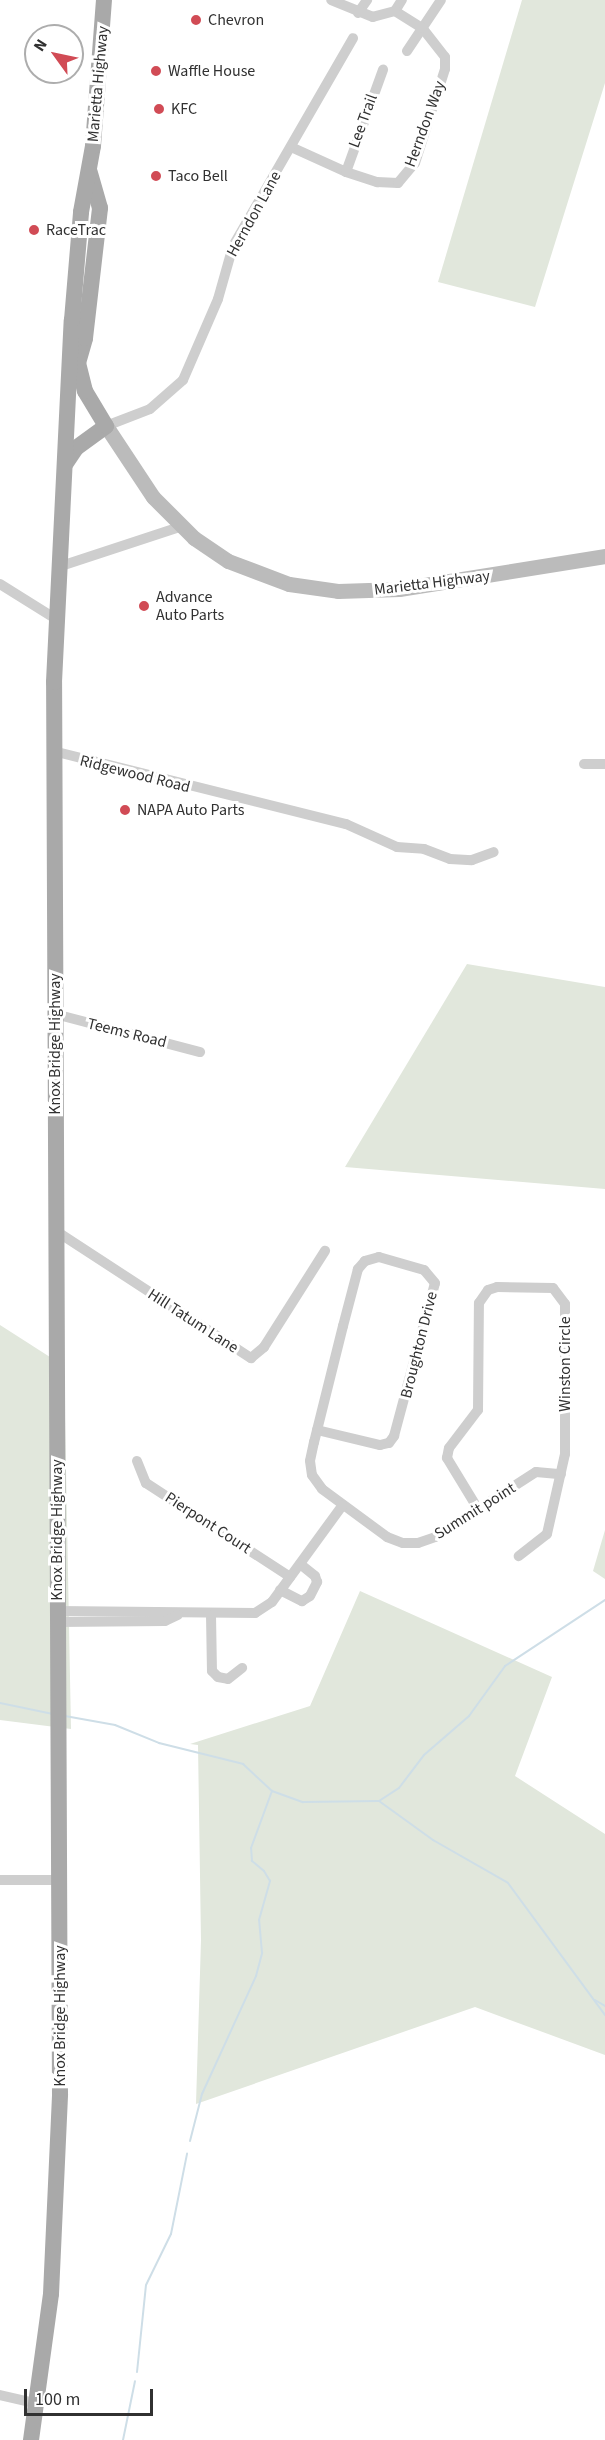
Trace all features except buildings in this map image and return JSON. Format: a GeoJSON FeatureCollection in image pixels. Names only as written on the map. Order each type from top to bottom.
{"type":"FeatureCollection","features":[{"type":"Feature","properties":{"kind":"main road","name":"Marietta Highway"},"geometry":{"type":"LineString","coordinates":[[56,619],[72,320],[104,0]]}},
{"type":"Feature","properties":{"kind":"main road","name":"Marietta Highway"},"geometry":{"type":"LineString","coordinates":[[78,363],[85,339],[100,208],[89,168]]}},
{"type":"Feature","properties":{"kind":"main road","name":"Marietta Highway"},"geometry":{"type":"LineString","coordinates":[[72,320],[78,363],[85,391],[141,482],[183,526],[213,551],[244,568],[287,584],[338,591],[428,586],[605,556]]}},
{"type":"Feature","properties":{"kind":"main road"},"geometry":{"type":"LineString","coordinates":[[65,463],[76,448],[106,426]]}},
{"type":"Feature","properties":{"kind":"main road","name":"Knox Bridge Highway"},"geometry":{"type":"LineString","coordinates":[[31,2440],[51,2294],[60,2105],[53,751],[56,619]]}},
{"type":"Feature","properties":{"kind":"street"},"geometry":{"type":"LineString","coordinates":[[331,0],[358,13],[373,17],[395,11],[402,0]]}},
{"type":"Feature","properties":{"kind":"street"},"geometry":{"type":"LineString","coordinates":[[358,13],[367,0]]}},
{"type":"Feature","properties":{"kind":"street"},"geometry":{"type":"LineString","coordinates":[[407,51],[441,0]]}},
{"type":"Feature","properties":{"kind":"street"},"geometry":{"type":"LineString","coordinates":[[395,11],[422,28]]}},
{"type":"Feature","properties":{"kind":"street","name":"Herndon Way"},"geometry":{"type":"LineString","coordinates":[[291,147],[346,172],[377,182],[398,183],[414,163],[445,69],[445,57],[422,28]]}},
{"type":"Feature","properties":{"kind":"street","name":"Herndon Lane"},"geometry":{"type":"LineString","coordinates":[[106,426],[150,409],[183,380],[218,299],[234,246],[353,38]]}},
{"type":"Feature","properties":{"kind":"street","name":"Lee Trail"},"geometry":{"type":"LineString","coordinates":[[346,172],[383,70]]}},
{"type":"Feature","properties":{"kind":"street"},"geometry":{"type":"LineString","coordinates":[[58,567],[183,526]]}},
{"type":"Feature","properties":{"kind":"street"},"geometry":{"type":"LineString","coordinates":[[2,587],[56,619]]}},
{"type":"Feature","properties":{"kind":"street","name":"Ridgewood Road"},"geometry":{"type":"LineString","coordinates":[[53,751],[346,824],[397,847],[424,849],[450,859],[472,860],[494,852]]}},
{"type":"Feature","properties":{"kind":"street"},"geometry":{"type":"LineString","coordinates":[[584,764],[605,764]]}},
{"type":"Feature","properties":{"kind":"street","name":"Teems Road"},"geometry":{"type":"LineString","coordinates":[[55,1014],[200,1052]]}},
{"type":"Feature","properties":{"kind":"street","name":"Hill Tatum Lane"},"geometry":{"type":"LineString","coordinates":[[56,1231],[251,1358],[264,1347],[325,1251]]}},
{"type":"Feature","properties":{"kind":"street","name":"Broughton Drive"},"geometry":{"type":"LineString","coordinates":[[379,1257],[424,1270],[435,1283],[434,1290],[394,1436],[389,1443],[380,1445],[317,1430],[358,1269],[365,1261],[379,1257]]}},
{"type":"Feature","properties":{"kind":"street","name":"Winston Circle"},"geometry":{"type":"LineString","coordinates":[[478,1509],[447,1458],[449,1448],[478,1410],[479,1303],[488,1290],[553,1288],[565,1304],[565,1454],[547,1534],[519,1556]]}},
{"type":"Feature","properties":{"kind":"street","name":"Summit point"},"geometry":{"type":"LineString","coordinates":[[317,1430],[310,1461],[312,1475],[342,1506],[387,1537],[403,1543],[435,1537],[536,1472],[561,1474]]}},
{"type":"Feature","properties":{"kind":"street","name":"Pierpont Court"},"geometry":{"type":"LineString","coordinates":[[137,1461],[146,1483],[290,1577]]}},
{"type":"Feature","properties":{"kind":"street"},"geometry":{"type":"LineString","coordinates":[[57,1616],[157,1621],[178,1615],[255,1613],[272,1602],[342,1506]]}},
{"type":"Feature","properties":{"kind":"street"},"geometry":{"type":"LineString","coordinates":[[280,1590],[302,1601],[310,1596],[317,1582],[315,1576],[300,1564]]}},
{"type":"Feature","properties":{"kind":"street"},"geometry":{"type":"LineString","coordinates":[[211,1615],[212,1671],[228,1679],[242,1668]]}},
{"type":"Feature","properties":{"kind":"street"},"geometry":{"type":"LineString","coordinates":[[0,1880],[59,1881]]}},
{"type":"Feature","properties":{"kind":"street"},"geometry":{"type":"LineString","coordinates":[[0,2395],[36,2403]]}},
{"type":"Feature","properties":{"kind":"shaded area"},"geometry":{"type":"Polygon","coordinates":[[[522,0],[605,0],[605,83],[535,307],[438,282],[522,0]]]}},
{"type":"Feature","properties":{"kind":"shaded area"},"geometry":{"type":"Polygon","coordinates":[[[467,964],[605,987],[605,1189],[345,1167],[467,964]]]}},
{"type":"Feature","properties":{"kind":"shaded area"},"geometry":{"type":"Polygon","coordinates":[[[0,1325],[64,1366],[71,1729],[0,1720],[0,1325]]]}},
{"type":"Feature","properties":{"kind":"shaded area"},"geometry":{"type":"Polygon","coordinates":[[[605,1530],[605,1579],[593,1571],[605,1530]]]}},
{"type":"Feature","properties":{"kind":"shaded area"},"geometry":{"type":"Polygon","coordinates":[[[360,1591],[552,1677],[515,1776],[605,1834],[605,2055],[475,2007],[196,2104],[201,1940],[198,1745],[190,1744],[310,1706],[360,1591]]]}},
{"type":"Feature","properties":{"kind":"waterway"},"geometry":{"type":"LineString","coordinates":[[65,1716],[115,1725],[159,1743],[243,1764],[272,1791],[303,1802],[379,1801],[399,1788],[424,1755],[469,1716],[505,1666],[605,1600]]}},
{"type":"Feature","properties":{"kind":"waterway"},"geometry":{"type":"LineString","coordinates":[[0,1703],[53,1714]]}},
{"type":"Feature","properties":{"kind":"waterway"},"geometry":{"type":"LineString","coordinates":[[190,2141],[202,2094],[256,1976],[262,1953],[259,1920],[270,1881],[264,1871],[252,1861],[251,1848],[272,1791]]}},
{"type":"Feature","properties":{"kind":"waterway"},"geometry":{"type":"LineString","coordinates":[[379,1801],[433,1840],[508,1883],[605,2015]]}},
{"type":"Feature","properties":{"kind":"waterway"},"geometry":{"type":"LineString","coordinates":[[595,2000],[605,2006]]}},
{"type":"Feature","properties":{"kind":"waterway"},"geometry":{"type":"LineString","coordinates":[[137,2372],[146,2285],[171,2234],[187,2154]]}},
{"type":"Feature","properties":{"kind":"waterway"},"geometry":{"type":"LineString","coordinates":[[123,2440],[135,2381]]}},
{"type":"Feature","properties":{"kind":"place","name":"Chevron"},"geometry":{"type":"Point","coordinates":[196,20]}},
{"type":"Feature","properties":{"kind":"place","name":"Waffle House"},"geometry":{"type":"Point","coordinates":[156,71]}},
{"type":"Feature","properties":{"kind":"place","name":"KFC"},"geometry":{"type":"Point","coordinates":[159,109]}},
{"type":"Feature","properties":{"kind":"place","name":"Taco Bell"},"geometry":{"type":"Point","coordinates":[156,176]}},
{"type":"Feature","properties":{"kind":"place","name":"RaceTrac"},"geometry":{"type":"Point","coordinates":[34,230]}},
{"type":"Feature","properties":{"kind":"place","name":"Advance Auto Parts"},"geometry":{"type":"Point","coordinates":[144,606]}},
{"type":"Feature","properties":{"kind":"place","name":"NAPA Auto Parts"},"geometry":{"type":"Point","coordinates":[125,810]}}]}
